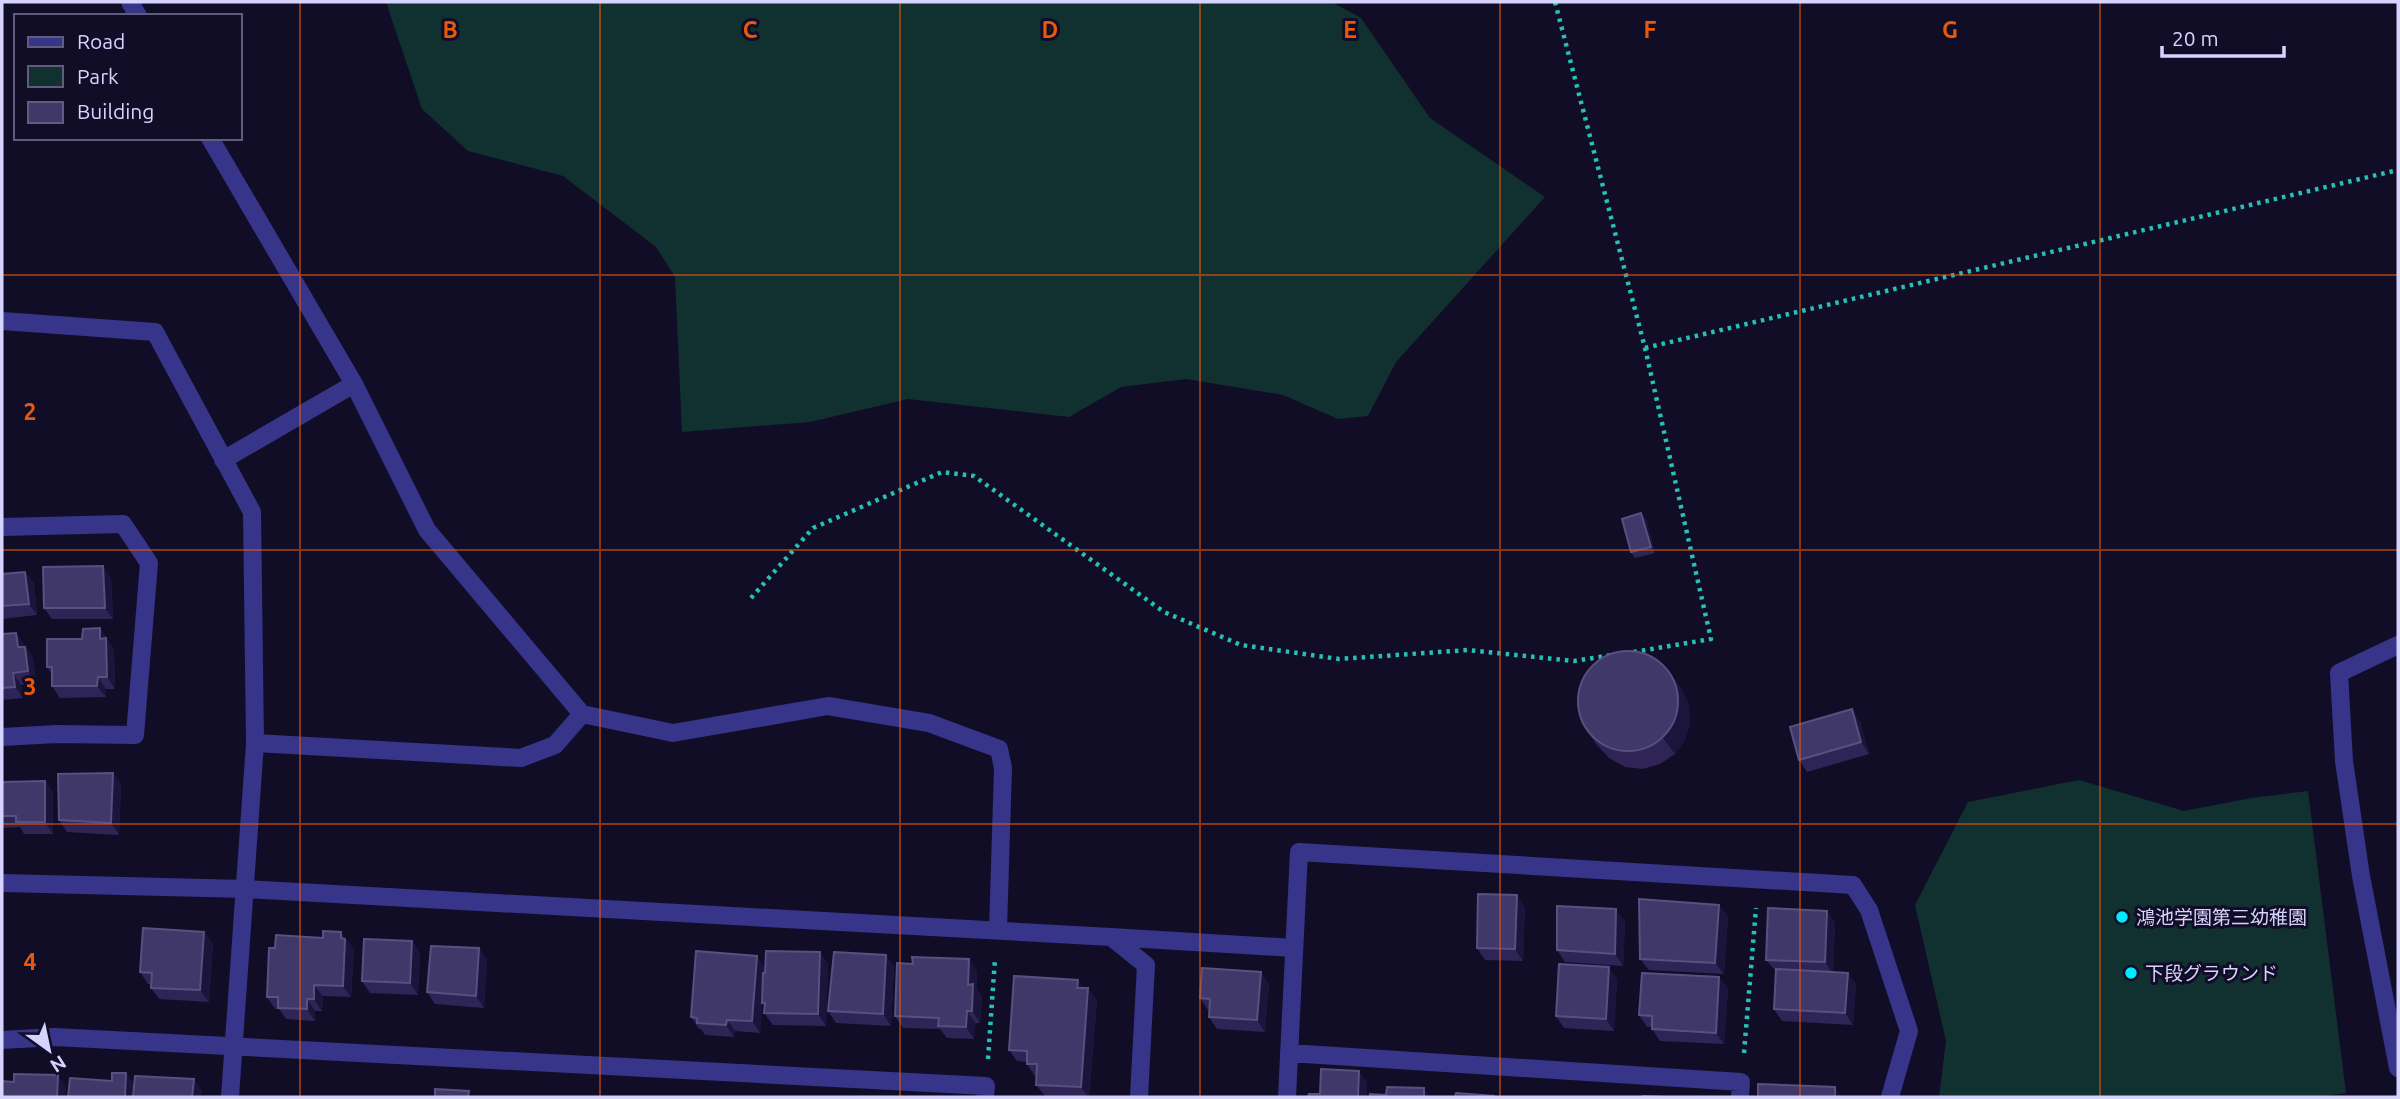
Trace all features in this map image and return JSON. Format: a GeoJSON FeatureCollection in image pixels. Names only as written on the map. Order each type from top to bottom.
{"type":"FeatureCollection","features":[{"type":"Feature","properties":{"kind":"street"},"geometry":{"type":"LineString","coordinates":[[211,140],[354,384],[427,530],[582,714],[673,733],[828,706],[929,723],[999,750],[1003,768],[998,930]]}},
{"type":"Feature","properties":{"kind":"street"},"geometry":{"type":"LineString","coordinates":[[2,321],[155,332],[252,512],[255,743],[230,1097]]}},
{"type":"Feature","properties":{"kind":"street"},"geometry":{"type":"LineString","coordinates":[[223,460],[354,384]]}},
{"type":"Feature","properties":{"kind":"street"},"geometry":{"type":"LineString","coordinates":[[2,527],[123,524],[149,563],[135,735],[57,734],[2,737]]}},
{"type":"Feature","properties":{"kind":"street"},"geometry":{"type":"LineString","coordinates":[[2398,645],[2339,673],[2344,761],[2361,876],[2398,1068]]}},
{"type":"Feature","properties":{"kind":"street"},"geometry":{"type":"LineString","coordinates":[[255,743],[522,758],[555,745],[582,714]]}},
{"type":"Feature","properties":{"kind":"street"},"geometry":{"type":"LineString","coordinates":[[1287,1097],[1299,852],[1853,885],[1869,910],[1909,1031],[1890,1097]]}},
{"type":"Feature","properties":{"kind":"street"},"geometry":{"type":"LineString","coordinates":[[2,883],[246,889],[1294,948]]}},
{"type":"Feature","properties":{"kind":"street"},"geometry":{"type":"LineString","coordinates":[[1111,937],[1146,965],[1139,1097]]}},
{"type":"Feature","properties":{"kind":"street"},"geometry":{"type":"LineString","coordinates":[[2,1040],[55,1037],[232,1046],[985,1092]]}},
{"type":"Feature","properties":{"kind":"street"},"geometry":{"type":"LineString","coordinates":[[1289,1053],[1741,1090]]}},
{"type":"Feature","properties":{"kind":"path"},"geometry":{"type":"LineString","coordinates":[[751,598],[813,528],[942,472],[974,476],[1164,612],[1241,645],[1339,659],[1468,650],[1574,661],[1711,639],[1646,348],[1555,2]]}},
{"type":"Feature","properties":{"kind":"path"},"geometry":{"type":"LineString","coordinates":[[1646,348],[2398,170]]}},
{"type":"Feature","properties":{"kind":"path"},"geometry":{"type":"LineString","coordinates":[[1741,1090],[1759,879]]}},
{"type":"Feature","properties":{"kind":"path"},"geometry":{"type":"LineString","coordinates":[[985,1092],[998,930]]}},
{"type":"Feature","properties":{"kind":"green space"},"geometry":{"type":"Polygon","coordinates":[[[386,2],[1332,2],[1361,18],[1430,118],[1545,197],[1396,362],[1368,416],[1338,419],[1283,395],[1186,379],[1121,387],[1069,417],[908,399],[810,422],[682,432],[675,277],[656,247],[563,176],[468,151],[422,109],[386,2]]]}},
{"type":"Feature","properties":{"kind":"green space","name":"下段グラウンド"},"geometry":{"type":"Polygon","coordinates":[[[2079,780],[2184,811],[2251,798],[2308,791],[2346,1093],[2317,1097],[1939,1097],[1946,1041],[1915,905],[1968,802],[2079,780]]]}},
{"type":"Feature","properties":{"kind":"building"},"geometry":{"type":"Polygon","coordinates":[[[1641,513],[1651,547],[1631,552],[1622,519],[1641,513]]]}},
{"type":"Feature","properties":{"kind":"building"},"geometry":{"type":"Polygon","coordinates":[[[103,566],[105,608],[44,608],[43,567],[103,566]]]}},
{"type":"Feature","properties":{"kind":"building"},"geometry":{"type":"Polygon","coordinates":[[[25,572],[29,604],[2,606],[2,574],[25,572]]]}},
{"type":"Feature","properties":{"kind":"building"},"geometry":{"type":"Polygon","coordinates":[[[100,628],[100,639],[106,638],[107,677],[98,677],[97,686],[52,686],[52,667],[47,667],[47,639],[82,639],[83,629],[100,628]]]}},
{"type":"Feature","properties":{"kind":"building"},"geometry":{"type":"Polygon","coordinates":[[[16,633],[18,647],[25,647],[28,671],[13,673],[15,687],[2,688],[2,634],[16,633]]]}},
{"type":"Feature","properties":{"kind":"building"},"geometry":{"type":"Polygon","coordinates":[[[1628,651],[1656,659],[1670,673],[1678,701],[1670,729],[1656,743],[1628,751],[1600,743],[1586,729],[1578,701],[1586,673],[1600,659],[1628,651]]]}},
{"type":"Feature","properties":{"kind":"building"},"geometry":{"type":"Polygon","coordinates":[[[1852,709],[1861,742],[1799,760],[1790,727],[1852,709]]]}},
{"type":"Feature","properties":{"kind":"building"},"geometry":{"type":"Polygon","coordinates":[[[113,773],[111,823],[59,820],[58,774],[113,773]]]}},
{"type":"Feature","properties":{"kind":"building"},"geometry":{"type":"Polygon","coordinates":[[[45,781],[45,822],[16,822],[16,816],[2,816],[2,782],[45,781]]]}},
{"type":"Feature","properties":{"kind":"building"},"geometry":{"type":"Polygon","coordinates":[[[1478,894],[1517,895],[1515,949],[1477,948],[1478,894]]]}},
{"type":"Feature","properties":{"kind":"building"},"geometry":{"type":"Polygon","coordinates":[[[1639,899],[1719,905],[1715,963],[1640,959],[1639,899]]]}},
{"type":"Feature","properties":{"kind":"building"},"geometry":{"type":"Polygon","coordinates":[[[1557,906],[1616,909],[1615,954],[1557,950],[1557,906]]]}},
{"type":"Feature","properties":{"kind":"building"},"geometry":{"type":"Polygon","coordinates":[[[1768,908],[1827,911],[1825,962],[1766,960],[1768,908]]]}},
{"type":"Feature","properties":{"kind":"building"},"geometry":{"type":"Polygon","coordinates":[[[143,928],[204,932],[200,990],[151,988],[152,973],[140,972],[143,928]]]}},
{"type":"Feature","properties":{"kind":"building"},"geometry":{"type":"Polygon","coordinates":[[[323,931],[341,932],[341,938],[345,939],[343,986],[314,985],[314,999],[307,999],[307,1009],[278,1008],[278,997],[267,997],[269,948],[275,948],[276,935],[323,938],[323,931]]]}},
{"type":"Feature","properties":{"kind":"building"},"geometry":{"type":"Polygon","coordinates":[[[364,939],[412,941],[410,983],[362,981],[364,939]]]}},
{"type":"Feature","properties":{"kind":"building"},"geometry":{"type":"Polygon","coordinates":[[[431,946],[479,948],[476,996],[427,992],[431,946]]]}},
{"type":"Feature","properties":{"kind":"building"},"geometry":{"type":"Polygon","coordinates":[[[696,951],[757,956],[752,1021],[727,1020],[726,1025],[697,1023],[697,1018],[691,1017],[696,951]]]}},
{"type":"Feature","properties":{"kind":"building"},"geometry":{"type":"Polygon","coordinates":[[[766,951],[820,952],[818,1014],[764,1013],[765,1003],[762,1003],[766,951]]]}},
{"type":"Feature","properties":{"kind":"building"},"geometry":{"type":"Polygon","coordinates":[[[834,952],[886,955],[883,1014],[828,1011],[834,952]]]}},
{"type":"Feature","properties":{"kind":"building"},"geometry":{"type":"Polygon","coordinates":[[[912,957],[969,959],[968,985],[973,984],[972,1011],[967,1011],[966,1027],[938,1026],[939,1018],[895,1016],[897,963],[913,964],[912,957]]]}},
{"type":"Feature","properties":{"kind":"building"},"geometry":{"type":"Polygon","coordinates":[[[1559,964],[1609,967],[1606,1019],[1556,1016],[1559,964]]]}},
{"type":"Feature","properties":{"kind":"building"},"geometry":{"type":"Polygon","coordinates":[[[1202,968],[1261,972],[1257,1020],[1209,1017],[1210,999],[1200,998],[1202,968]]]}},
{"type":"Feature","properties":{"kind":"building"},"geometry":{"type":"Polygon","coordinates":[[[1776,969],[1848,973],[1845,1013],[1774,1009],[1776,969]]]}},
{"type":"Feature","properties":{"kind":"building"},"geometry":{"type":"Polygon","coordinates":[[[1642,973],[1719,977],[1716,1033],[1652,1029],[1652,1016],[1639,1015],[1642,973]]]}},
{"type":"Feature","properties":{"kind":"building"},"geometry":{"type":"Polygon","coordinates":[[[1014,976],[1078,980],[1077,988],[1088,988],[1081,1087],[1036,1085],[1037,1064],[1027,1064],[1027,1051],[1009,1050],[1014,976]]]}},
{"type":"Feature","properties":{"kind":"building"},"geometry":{"type":"Polygon","coordinates":[[[1321,1069],[1359,1071],[1358,1097],[1308,1097],[1309,1094],[1320,1094],[1321,1069]]]}},
{"type":"Feature","properties":{"kind":"building"},"geometry":{"type":"Polygon","coordinates":[[[112,1073],[126,1073],[125,1097],[68,1097],[70,1078],[112,1081],[112,1073]]]}},
{"type":"Feature","properties":{"kind":"building"},"geometry":{"type":"Polygon","coordinates":[[[14,1074],[58,1075],[57,1097],[2,1097],[2,1081],[14,1082],[14,1074]]]}},
{"type":"Feature","properties":{"kind":"building"},"geometry":{"type":"Polygon","coordinates":[[[135,1076],[194,1079],[192,1097],[133,1097],[135,1076]]]}},
{"type":"Feature","properties":{"kind":"building"},"geometry":{"type":"Polygon","coordinates":[[[1758,1084],[1835,1087],[1835,1097],[1758,1097],[1758,1084]]]}},
{"type":"Feature","properties":{"kind":"building"},"geometry":{"type":"Polygon","coordinates":[[[1387,1087],[1424,1088],[1424,1097],[1370,1097],[1370,1094],[1386,1095],[1387,1087]]]}},
{"type":"Feature","properties":{"kind":"building"},"geometry":{"type":"Polygon","coordinates":[[[435,1089],[469,1091],[468,1097],[435,1097],[435,1089]]]}},
{"type":"Feature","properties":{"kind":"building"},"geometry":{"type":"Polygon","coordinates":[[[1456,1093],[1494,1096],[1494,1097],[1455,1097],[1456,1093]]]}},
{"type":"Feature","properties":{"kind":"place","name":"鴻池学園第三幼稚園"},"geometry":{"type":"Point","coordinates":[2122,917]}},
{"type":"Feature","properties":{"kind":"place","name":"下段グラウンド"},"geometry":{"type":"Point","coordinates":[2131,973]}}]}
